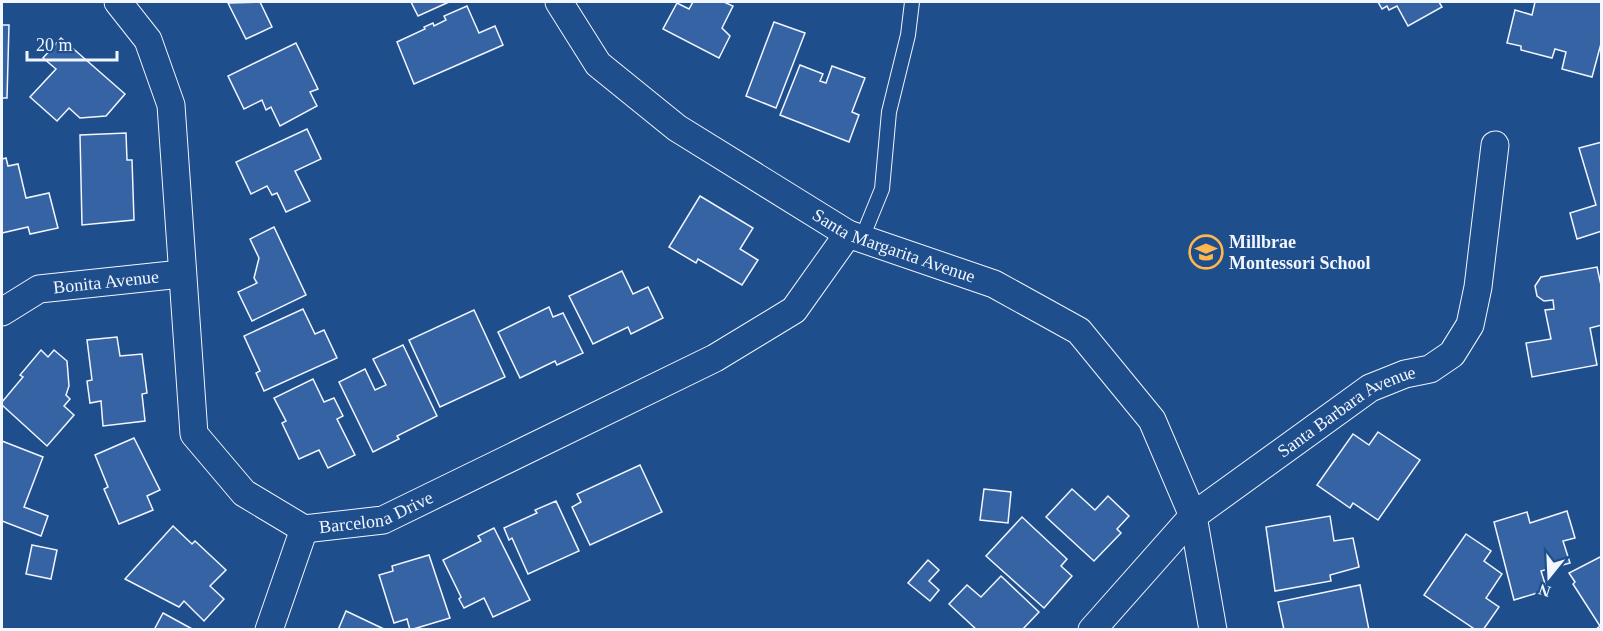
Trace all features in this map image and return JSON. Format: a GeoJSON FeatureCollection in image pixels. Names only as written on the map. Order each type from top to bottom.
{"type":"FeatureCollection","features":[{"type":"Feature","properties":{"kind":"street","name":"Barcelona Drive"},"geometry":{"type":"LineString","coordinates":[[117,2],[148,40],[171,105],[181,274],[194,434],[244,493],[304,529],[383,520],[714,358],[794,310],[855,236]]}},
{"type":"Feature","properties":{"kind":"street","name":"Santa Margarita Avenue"},"geometry":{"type":"LineString","coordinates":[[559,2],[598,64],[677,128],[855,236],[994,284],[1079,331],[1152,420],[1193,516],[1213,630]]}},
{"type":"Feature","properties":{"kind":"street","name":"Santa Barbara Avenue"},"geometry":{"type":"LineString","coordinates":[[1092,630],[1193,516],[1370,388],[1405,374],[1430,369],[1452,354],[1470,325],[1478,287],[1495,145]]}},
{"type":"Feature","properties":{"kind":"street","name":"Bonita Avenue"},"geometry":{"type":"LineString","coordinates":[[2,312],[39,289],[181,274]]}},
{"type":"Feature","properties":{"kind":"street"},"geometry":{"type":"LineString","coordinates":[[269,630],[304,529]]}},
{"type":"Feature","properties":{"kind":"lane"},"geometry":{"type":"LineString","coordinates":[[855,236],[882,189],[890,112],[908,35],[912,2]]}},
{"type":"Feature","properties":{"kind":"building"},"geometry":{"type":"Polygon","coordinates":[[[260,2],[272,27],[246,39],[228,3],[260,2]]]}},
{"type":"Feature","properties":{"kind":"building"},"geometry":{"type":"Polygon","coordinates":[[[411,2],[449,2],[418,16],[411,2]]]}},
{"type":"Feature","properties":{"kind":"building"},"geometry":{"type":"Polygon","coordinates":[[[693,2],[724,2],[733,6],[722,28],[730,36],[719,58],[663,29],[677,3],[689,9],[693,2]]]}},
{"type":"Feature","properties":{"kind":"building"},"geometry":{"type":"Polygon","coordinates":[[[1378,2],[1439,2],[1442,7],[1408,26],[1397,6],[1389,10],[1387,6],[1382,9],[1378,2]]]}},
{"type":"Feature","properties":{"kind":"building"},"geometry":{"type":"Polygon","coordinates":[[[1535,2],[1602,2],[1602,40],[1592,77],[1562,69],[1566,52],[1555,49],[1552,58],[1521,50],[1521,46],[1507,43],[1515,10],[1532,15],[1535,2]]]}},
{"type":"Feature","properties":{"kind":"building"},"geometry":{"type":"Polygon","coordinates":[[[467,6],[479,33],[495,26],[503,45],[414,84],[397,42],[425,29],[424,27],[433,23],[434,26],[446,20],[444,16],[467,6]]]}},
{"type":"Feature","properties":{"kind":"building"},"geometry":{"type":"Polygon","coordinates":[[[774,22],[805,33],[776,108],[746,96],[774,22]]]}},
{"type":"Feature","properties":{"kind":"building"},"geometry":{"type":"Polygon","coordinates":[[[2,25],[9,25],[7,98],[2,98],[2,25]]]}},
{"type":"Feature","properties":{"kind":"building"},"geometry":{"type":"Polygon","coordinates":[[[61,38],[125,94],[106,116],[80,118],[69,108],[57,121],[30,97],[56,69],[43,58],[61,38]]]}},
{"type":"Feature","properties":{"kind":"building"},"geometry":{"type":"Polygon","coordinates":[[[296,43],[318,89],[310,92],[317,106],[280,126],[271,107],[266,110],[262,100],[244,109],[228,76],[296,43]]]}},
{"type":"Feature","properties":{"kind":"building"},"geometry":{"type":"Polygon","coordinates":[[[800,65],[823,74],[820,81],[826,83],[832,66],[865,78],[852,112],[859,115],[849,142],[780,115],[800,65]]]}},
{"type":"Feature","properties":{"kind":"building"},"geometry":{"type":"Polygon","coordinates":[[[307,129],[321,159],[295,171],[310,201],[286,212],[277,193],[272,195],[267,186],[251,194],[236,162],[307,129]]]}},
{"type":"Feature","properties":{"kind":"building"},"geometry":{"type":"Polygon","coordinates":[[[126,133],[127,160],[132,160],[134,220],[82,225],[80,135],[126,133]]]}},
{"type":"Feature","properties":{"kind":"building"},"geometry":{"type":"Polygon","coordinates":[[[1602,142],[1602,231],[1577,239],[1570,213],[1596,205],[1579,148],[1602,142]]]}},
{"type":"Feature","properties":{"kind":"building"},"geometry":{"type":"Polygon","coordinates":[[[6,158],[8,166],[18,164],[26,198],[49,193],[58,228],[30,234],[28,227],[2,233],[2,159],[6,158]]]}},
{"type":"Feature","properties":{"kind":"building"},"geometry":{"type":"Polygon","coordinates":[[[700,196],[753,228],[740,249],[758,260],[742,285],[698,259],[696,263],[669,247],[700,196]]]}},
{"type":"Feature","properties":{"kind":"building"},"geometry":{"type":"Polygon","coordinates":[[[274,227],[306,295],[252,321],[238,292],[257,283],[254,278],[259,258],[250,239],[274,227]]]}},
{"type":"Feature","properties":{"kind":"building"},"geometry":{"type":"Polygon","coordinates":[[[1597,267],[1602,290],[1602,325],[1590,328],[1597,365],[1532,377],[1526,343],[1551,339],[1545,310],[1554,309],[1553,300],[1544,301],[1537,296],[1535,286],[1541,277],[1597,267]]]}},
{"type":"Feature","properties":{"kind":"building"},"geometry":{"type":"Polygon","coordinates":[[[622,271],[633,294],[648,287],[663,318],[631,334],[628,327],[593,344],[569,296],[622,271]]]}},
{"type":"Feature","properties":{"kind":"building"},"geometry":{"type":"Polygon","coordinates":[[[549,307],[553,317],[563,313],[583,353],[557,365],[555,361],[520,378],[498,332],[549,307]]]}},
{"type":"Feature","properties":{"kind":"building"},"geometry":{"type":"Polygon","coordinates":[[[303,309],[315,334],[324,330],[337,358],[264,391],[256,373],[260,371],[244,336],[303,309]]]}},
{"type":"Feature","properties":{"kind":"building"},"geometry":{"type":"Polygon","coordinates":[[[474,310],[505,377],[440,407],[409,340],[474,310]]]}},
{"type":"Feature","properties":{"kind":"building"},"geometry":{"type":"Polygon","coordinates":[[[117,337],[120,356],[142,354],[147,393],[142,394],[145,421],[103,426],[101,401],[90,403],[87,381],[92,380],[87,340],[117,337]]]}},
{"type":"Feature","properties":{"kind":"building"},"geometry":{"type":"Polygon","coordinates":[[[403,345],[437,416],[397,436],[399,439],[373,452],[339,382],[365,369],[375,390],[386,385],[373,359],[403,345]]]}},
{"type":"Feature","properties":{"kind":"building"},"geometry":{"type":"Polygon","coordinates":[[[41,350],[48,357],[54,350],[67,361],[69,386],[66,395],[70,399],[64,406],[74,415],[47,446],[2,405],[2,402],[23,377],[20,375],[41,350]]]}},
{"type":"Feature","properties":{"kind":"building"},"geometry":{"type":"Polygon","coordinates":[[[313,379],[324,402],[334,398],[343,416],[337,419],[355,455],[328,468],[319,450],[299,459],[282,423],[286,421],[274,398],[313,379]]]}},
{"type":"Feature","properties":{"kind":"building"},"geometry":{"type":"Polygon","coordinates":[[[1378,432],[1420,460],[1378,520],[1353,503],[1350,508],[1317,485],[1353,434],[1369,445],[1378,432]]]}},
{"type":"Feature","properties":{"kind":"building"},"geometry":{"type":"Polygon","coordinates":[[[134,438],[160,490],[147,496],[153,510],[119,524],[104,489],[108,487],[95,455],[134,438]]]}},
{"type":"Feature","properties":{"kind":"building"},"geometry":{"type":"Polygon","coordinates":[[[2,441],[43,457],[24,507],[48,516],[41,536],[2,521],[2,441]]]}},
{"type":"Feature","properties":{"kind":"building"},"geometry":{"type":"Polygon","coordinates":[[[640,465],[662,512],[590,545],[572,507],[581,502],[577,494],[640,465]]]}},
{"type":"Feature","properties":{"kind":"building"},"geometry":{"type":"Polygon","coordinates":[[[984,489],[1011,492],[1008,523],[980,520],[984,489]]]}},
{"type":"Feature","properties":{"kind":"building"},"geometry":{"type":"Polygon","coordinates":[[[1072,489],[1095,510],[1108,496],[1129,516],[1117,529],[1121,533],[1094,561],[1046,517],[1072,489]]]}},
{"type":"Feature","properties":{"kind":"building"},"geometry":{"type":"Polygon","coordinates":[[[556,501],[579,551],[528,574],[512,538],[509,540],[504,528],[537,513],[535,510],[556,501]]]}},
{"type":"Feature","properties":{"kind":"building"},"geometry":{"type":"Polygon","coordinates":[[[1567,511],[1575,538],[1563,541],[1570,563],[1541,571],[1547,590],[1514,600],[1494,522],[1527,512],[1530,523],[1567,511]]]}},
{"type":"Feature","properties":{"kind":"building"},"geometry":{"type":"Polygon","coordinates":[[[1330,516],[1334,541],[1353,538],[1359,567],[1330,575],[1331,581],[1275,591],[1266,527],[1330,516]]]}},
{"type":"Feature","properties":{"kind":"building"},"geometry":{"type":"Polygon","coordinates":[[[1022,517],[1067,559],[1061,566],[1072,576],[1044,608],[986,556],[1022,517]]]}},
{"type":"Feature","properties":{"kind":"building"},"geometry":{"type":"Polygon","coordinates":[[[173,526],[192,544],[195,541],[226,570],[210,586],[224,599],[204,621],[184,601],[179,607],[125,579],[173,526]]]}},
{"type":"Feature","properties":{"kind":"building"},"geometry":{"type":"Polygon","coordinates":[[[494,528],[530,600],[493,617],[484,598],[464,608],[443,560],[481,541],[478,536],[494,528]]]}},
{"type":"Feature","properties":{"kind":"building"},"geometry":{"type":"Polygon","coordinates":[[[1466,534],[1491,551],[1484,561],[1502,574],[1486,598],[1499,607],[1483,630],[1476,630],[1424,595],[1466,534]]]}},
{"type":"Feature","properties":{"kind":"building"},"geometry":{"type":"Polygon","coordinates":[[[32,545],[57,550],[51,579],[26,574],[32,545]]]}},
{"type":"Feature","properties":{"kind":"building"},"geometry":{"type":"Polygon","coordinates":[[[429,555],[450,618],[410,630],[407,619],[394,623],[379,575],[393,571],[392,566],[429,555]]]}},
{"type":"Feature","properties":{"kind":"building"},"geometry":{"type":"Polygon","coordinates":[[[1602,556],[1602,630],[1595,630],[1600,626],[1573,584],[1575,582],[1569,573],[1602,556]]]}},
{"type":"Feature","properties":{"kind":"building"},"geometry":{"type":"Polygon","coordinates":[[[928,560],[939,570],[929,581],[939,590],[930,601],[908,583],[928,560]]]}},
{"type":"Feature","properties":{"kind":"building"},"geometry":{"type":"Polygon","coordinates":[[[1001,576],[1039,612],[1022,630],[977,630],[949,604],[967,585],[981,597],[1001,576]]]}},
{"type":"Feature","properties":{"kind":"building"},"geometry":{"type":"Polygon","coordinates":[[[1360,585],[1369,630],[1284,630],[1278,602],[1360,585]]]}},
{"type":"Feature","properties":{"kind":"building"},"geometry":{"type":"Polygon","coordinates":[[[346,611],[386,630],[338,630],[346,611]]]}},
{"type":"Feature","properties":{"kind":"building"},"geometry":{"type":"Polygon","coordinates":[[[163,613],[194,630],[154,630],[163,613]]]}},
{"type":"Feature","properties":{"kind":"place","name":"Millbrae Montessori School"},"geometry":{"type":"Point","coordinates":[1206,252]}}]}
